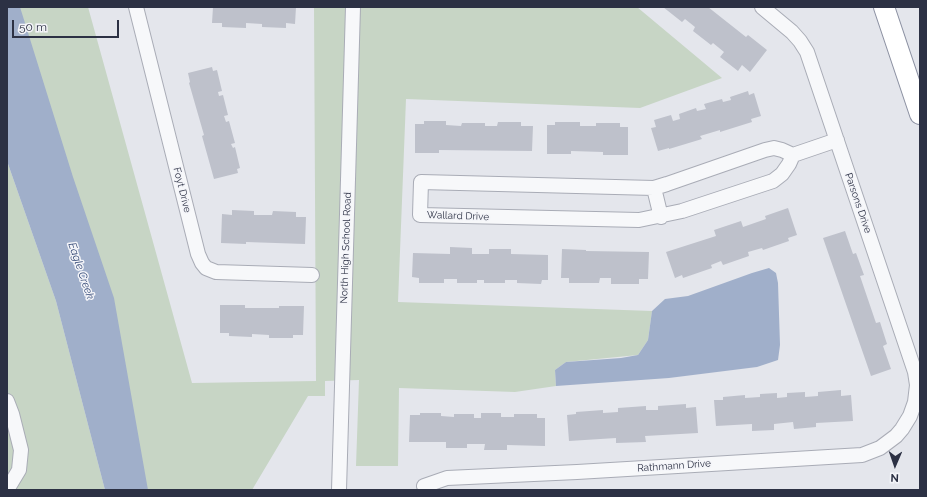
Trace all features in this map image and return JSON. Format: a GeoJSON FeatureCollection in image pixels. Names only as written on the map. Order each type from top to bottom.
{"type":"FeatureCollection","features":[{"type":"Feature","properties":{"kind":"highway"},"geometry":{"type":"LineString","coordinates":[[884,7],[920,114]]}},
{"type":"Feature","properties":{"kind":"street","name":"Foyt Drive"},"geometry":{"type":"LineString","coordinates":[[136,7],[199,258],[202,263],[206,268],[216,272],[312,275]]}},
{"type":"Feature","properties":{"kind":"street","name":"North High School Road"},"geometry":{"type":"LineString","coordinates":[[338,490],[353,7]]}},
{"type":"Feature","properties":{"kind":"street","name":"Parsons Drive"},"geometry":{"type":"LineString","coordinates":[[762,7],[792,32],[807,52],[915,372],[916,392],[914,405],[910,416]]}},
{"type":"Feature","properties":{"kind":"street"},"geometry":{"type":"LineString","coordinates":[[793,156],[837,140]]}},
{"type":"Feature","properties":{"kind":"street","name":"Wallard Drive"},"geometry":{"type":"LineString","coordinates":[[774,148],[782,150],[793,156],[782,174],[773,181],[682,212],[661,217],[639,220],[420,215],[421,182],[654,188],[765,150],[774,148]]}},
{"type":"Feature","properties":{"kind":"street"},"geometry":{"type":"LineString","coordinates":[[654,188],[661,217]]}},
{"type":"Feature","properties":{"kind":"street"},"geometry":{"type":"LineString","coordinates":[[7,401],[21,450],[19,470],[7,490]]}},
{"type":"Feature","properties":{"kind":"street","name":"Rathmann Drive"},"geometry":{"type":"LineString","coordinates":[[424,486],[447,478],[577,472],[862,455],[880,448],[896,436],[910,416]]}},
{"type":"Feature","properties":{"kind":"green space"},"geometry":{"type":"Polygon","coordinates":[[[18,7],[88,7],[192,383],[316,381],[314,7],[637,7],[722,78],[640,108],[406,99],[398,302],[652,311],[648,340],[638,355],[566,362],[555,370],[556,386],[515,392],[399,388],[398,466],[356,466],[359,380],[325,381],[325,396],[308,396],[252,490],[146,490],[18,7]]]}},
{"type":"Feature","properties":{"kind":"green space"},"geometry":{"type":"Polygon","coordinates":[[[7,161],[56,301],[105,490],[7,490],[7,161]]]}},
{"type":"Feature","properties":{"kind":"water","name":"Eagle Creek"},"geometry":{"type":"Polygon","coordinates":[[[7,7],[20,7],[73,177],[114,298],[148,490],[105,490],[56,301],[7,161],[7,7]]]}},
{"type":"Feature","properties":{"kind":"water"},"geometry":{"type":"Polygon","coordinates":[[[769,268],[776,273],[778,283],[780,345],[778,360],[757,367],[669,378],[556,386],[555,370],[566,362],[621,358],[638,355],[648,340],[652,311],[665,299],[688,296],[769,268]]]}},
{"type":"Feature","properties":{"kind":"building"},"geometry":{"type":"Polygon","coordinates":[[[213,7],[296,7],[295,24],[286,23],[286,28],[262,27],[262,24],[246,23],[246,28],[222,27],[222,23],[212,23],[213,7]]]}},
{"type":"Feature","properties":{"kind":"building"},"geometry":{"type":"Polygon","coordinates":[[[663,7],[708,7],[746,37],[748,35],[767,50],[750,72],[742,65],[738,71],[720,57],[724,52],[713,43],[711,45],[693,31],[695,27],[685,19],[682,22],[663,7]]]}},
{"type":"Feature","properties":{"kind":"building"},"geometry":{"type":"Polygon","coordinates":[[[212,67],[213,71],[217,70],[222,91],[218,92],[219,96],[223,95],[228,115],[224,116],[226,122],[229,121],[235,143],[231,144],[233,148],[235,147],[240,168],[237,169],[238,173],[214,179],[202,136],[204,135],[189,83],[188,73],[212,67]]]}},
{"type":"Feature","properties":{"kind":"building"},"geometry":{"type":"Polygon","coordinates":[[[748,91],[749,95],[754,93],[761,116],[751,119],[752,122],[720,132],[720,130],[700,136],[702,139],[658,151],[651,128],[656,127],[654,120],[671,115],[673,121],[680,119],[679,114],[696,108],[697,111],[706,109],[704,104],[722,99],[723,102],[731,100],[730,97],[748,91]]]}},
{"type":"Feature","properties":{"kind":"building"},"geometry":{"type":"Polygon","coordinates":[[[424,121],[446,121],[446,125],[461,126],[462,123],[485,123],[485,126],[497,126],[498,122],[521,122],[521,126],[533,126],[532,151],[439,150],[439,153],[415,153],[415,124],[424,124],[424,121]]]}},
{"type":"Feature","properties":{"kind":"building"},"geometry":{"type":"Polygon","coordinates":[[[555,122],[580,122],[580,126],[596,126],[596,123],[620,123],[620,127],[628,127],[628,155],[603,155],[603,152],[571,151],[571,154],[547,154],[547,125],[555,125],[555,122]]]}},
{"type":"Feature","properties":{"kind":"building"},"geometry":{"type":"Polygon","coordinates":[[[788,208],[797,235],[788,238],[789,241],[763,250],[762,248],[748,252],[749,256],[723,265],[721,261],[711,265],[712,268],[683,278],[682,275],[675,278],[666,252],[716,236],[714,230],[741,221],[743,227],[766,219],[765,216],[788,208]]]}},
{"type":"Feature","properties":{"kind":"building"},"geometry":{"type":"Polygon","coordinates":[[[232,210],[254,211],[254,215],[272,215],[273,211],[296,212],[296,217],[306,217],[305,244],[246,242],[246,244],[221,243],[222,214],[232,215],[232,210]]]}},
{"type":"Feature","properties":{"kind":"building"},"geometry":{"type":"Polygon","coordinates":[[[845,231],[853,254],[856,253],[864,275],[860,276],[876,323],[880,322],[887,344],[883,346],[891,369],[871,376],[823,238],[845,231]]]}},
{"type":"Feature","properties":{"kind":"building"},"geometry":{"type":"Polygon","coordinates":[[[450,247],[472,248],[472,254],[489,254],[489,249],[511,249],[511,254],[548,255],[548,280],[542,280],[541,284],[517,283],[517,280],[505,280],[505,283],[484,283],[484,280],[477,280],[477,283],[457,283],[457,279],[444,279],[444,283],[419,283],[419,278],[412,277],[413,253],[450,254],[450,247]]]}},
{"type":"Feature","properties":{"kind":"building"},"geometry":{"type":"Polygon","coordinates":[[[562,249],[649,252],[648,279],[639,279],[639,284],[611,284],[611,278],[600,278],[599,283],[569,283],[569,278],[561,278],[562,249]]]}},
{"type":"Feature","properties":{"kind":"building"},"geometry":{"type":"Polygon","coordinates":[[[220,305],[245,305],[245,308],[304,306],[303,335],[293,335],[293,338],[269,338],[269,335],[252,334],[252,337],[229,336],[229,333],[220,333],[220,305]]]}},
{"type":"Feature","properties":{"kind":"building"},"geometry":{"type":"Polygon","coordinates":[[[841,390],[841,396],[851,395],[853,421],[816,423],[816,427],[794,429],[793,422],[774,424],[774,430],[752,431],[752,424],[716,426],[714,400],[723,400],[723,397],[745,395],[745,398],[760,397],[760,394],[777,393],[777,398],[787,397],[787,393],[805,392],[805,397],[818,396],[818,392],[841,390]]]}},
{"type":"Feature","properties":{"kind":"building"},"geometry":{"type":"Polygon","coordinates":[[[686,404],[686,408],[696,407],[698,433],[645,436],[646,442],[616,443],[616,438],[569,441],[567,415],[576,414],[576,412],[603,410],[603,413],[618,412],[618,408],[646,406],[646,410],[658,410],[658,406],[686,404]]]}},
{"type":"Feature","properties":{"kind":"building"},"geometry":{"type":"Polygon","coordinates":[[[420,413],[441,413],[441,416],[454,417],[454,414],[474,414],[474,418],[481,418],[481,413],[501,413],[501,417],[514,417],[514,414],[537,414],[537,418],[545,418],[545,446],[507,445],[507,450],[484,450],[485,444],[467,444],[467,448],[446,448],[446,442],[409,442],[410,415],[420,415],[420,413]]]}}]}
